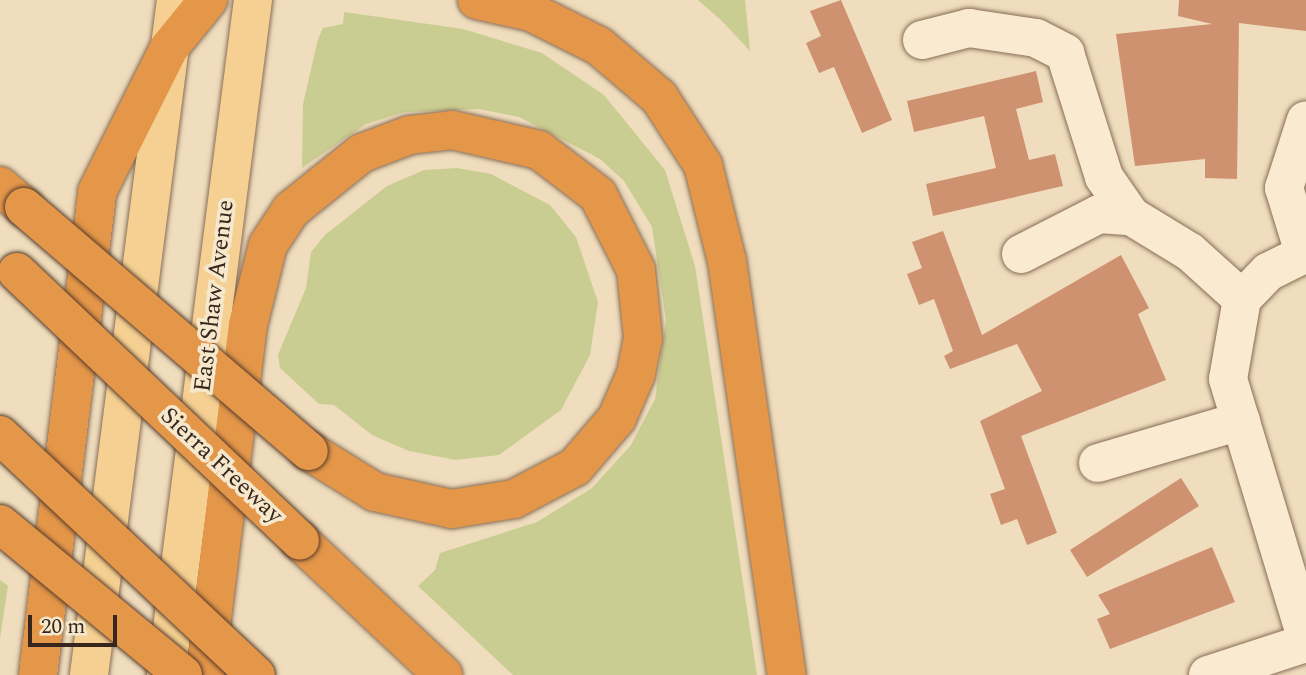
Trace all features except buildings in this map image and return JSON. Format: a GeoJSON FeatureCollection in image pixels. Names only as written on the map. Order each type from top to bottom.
{"type":"FeatureCollection","features":[{"type":"Feature","properties":{"kind":"highway"},"geometry":{"type":"LineString","coordinates":[[38,675],[97,192],[169,48],[208,0]]}},
{"type":"Feature","properties":{"kind":"highway"},"geometry":{"type":"LineString","coordinates":[[477,0],[531,12],[599,46],[659,97],[703,165],[727,261],[788,675]]}},
{"type":"Feature","properties":{"kind":"highway"},"geometry":{"type":"LineString","coordinates":[[12,197],[309,451],[375,492],[452,509],[513,499],[582,460],[628,396],[643,338],[636,270],[598,195],[540,150],[452,130],[410,135],[362,153],[290,210],[268,245],[248,325],[205,675]]}},
{"type":"Feature","properties":{"kind":"highway","name":"Sierra Freeway"},"geometry":{"type":"LineString","coordinates":[[8,264],[443,675]]}},
{"type":"Feature","properties":{"kind":"highway"},"geometry":{"type":"LineString","coordinates":[[0,435],[256,675]]}},
{"type":"Feature","properties":{"kind":"highway"},"geometry":{"type":"LineString","coordinates":[[0,524],[183,675]]}},
{"type":"Feature","properties":{"kind":"main road"},"geometry":{"type":"LineString","coordinates":[[89,675],[176,0]]}},
{"type":"Feature","properties":{"kind":"main road","name":"East Shaw Avenue"},"geometry":{"type":"LineString","coordinates":[[166,675],[253,0]]}},
{"type":"Feature","properties":{"kind":"street"},"geometry":{"type":"LineString","coordinates":[[922,40],[969,28],[1036,38],[1065,53],[1104,177],[1131,216],[1190,252],[1242,299]]}},
{"type":"Feature","properties":{"kind":"street"},"geometry":{"type":"LineString","coordinates":[[1306,120],[1284,188],[1305,253],[1268,272],[1242,299],[1228,379],[1306,636]]}},
{"type":"Feature","properties":{"kind":"street"},"geometry":{"type":"LineString","coordinates":[[1021,254],[1099,214],[1131,216]]}},
{"type":"Feature","properties":{"kind":"street"},"geometry":{"type":"LineString","coordinates":[[1098,463],[1241,421]]}},
{"type":"Feature","properties":{"kind":"street"},"geometry":{"type":"LineString","coordinates":[[1208,675],[1306,643]]}},
{"type":"Feature","properties":{"kind":"green space"},"geometry":{"type":"Polygon","coordinates":[[[698,0],[745,0],[750,51],[722,21],[698,0]]]}},
{"type":"Feature","properties":{"kind":"green space"},"geometry":{"type":"Polygon","coordinates":[[[344,12],[463,29],[542,53],[604,95],[665,170],[695,266],[757,675],[513,675],[418,586],[435,570],[440,553],[537,522],[592,488],[631,445],[655,399],[666,320],[652,227],[624,181],[600,159],[519,117],[479,109],[405,112],[366,124],[302,168],[303,104],[318,39],[323,28],[343,24],[344,12]]]}},
{"type":"Feature","properties":{"kind":"green space"},"geometry":{"type":"Polygon","coordinates":[[[457,168],[491,174],[550,205],[576,237],[598,302],[590,355],[561,410],[499,455],[456,460],[409,451],[372,435],[334,405],[319,404],[280,368],[278,355],[306,288],[311,252],[325,235],[387,186],[424,170],[457,168]]]}},
{"type":"Feature","properties":{"kind":"green space"},"geometry":{"type":"Polygon","coordinates":[[[0,580],[8,586],[0,638],[0,580]]]}}]}
